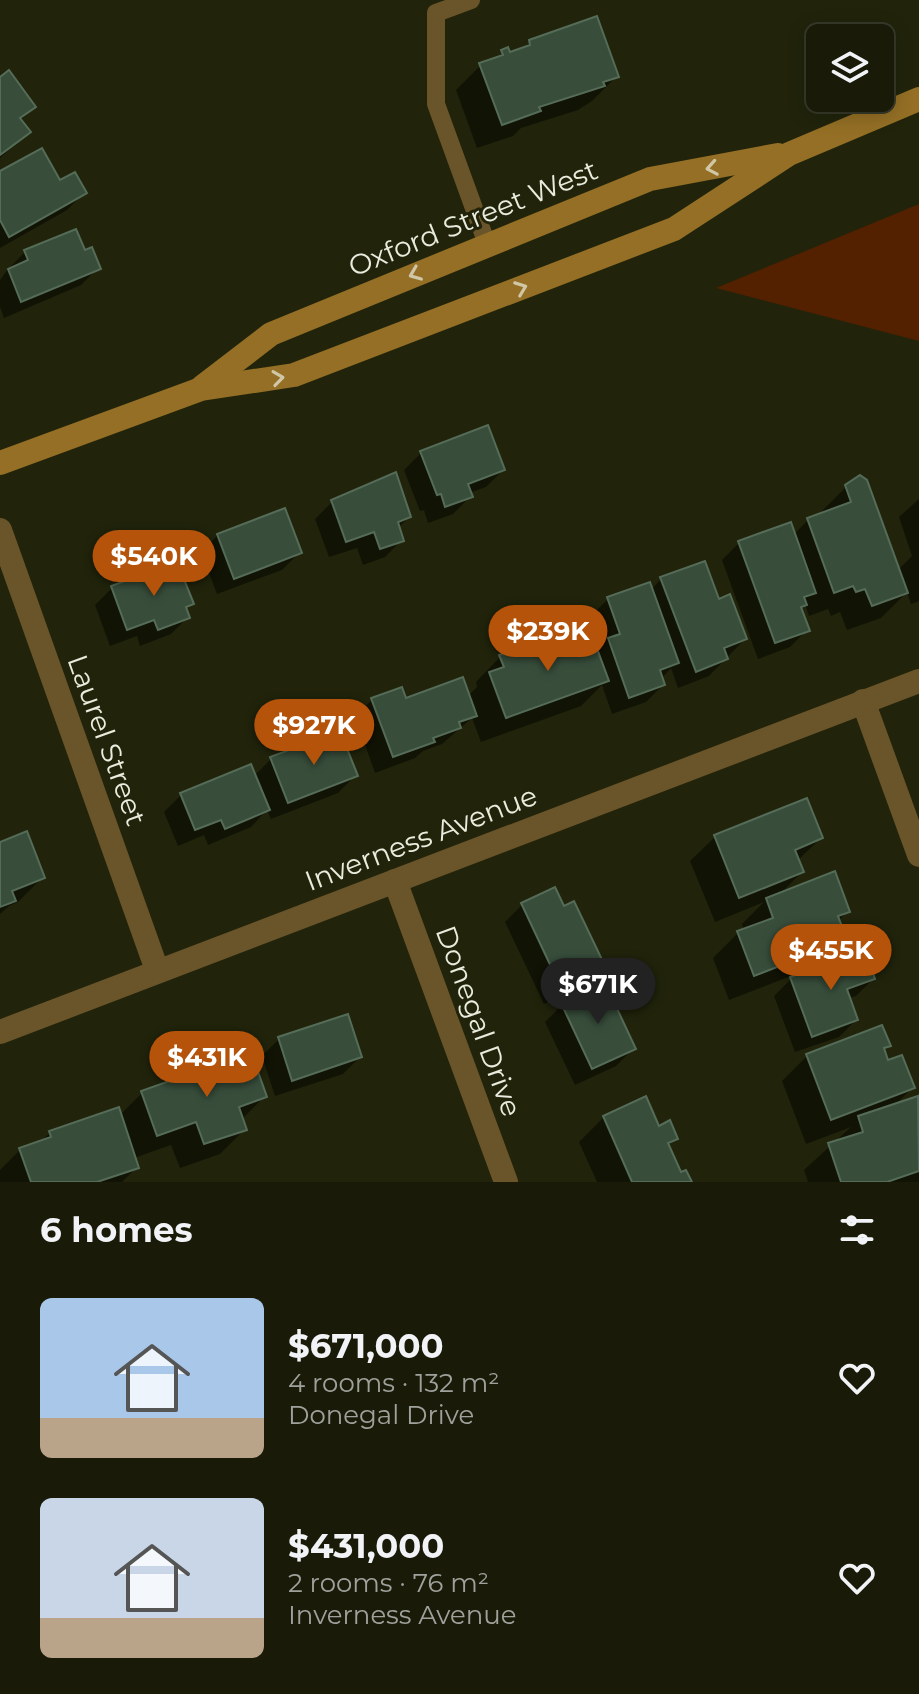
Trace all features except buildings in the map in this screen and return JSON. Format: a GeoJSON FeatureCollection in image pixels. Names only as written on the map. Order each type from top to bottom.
{"type":"FeatureCollection","features":[{"type":"Feature","properties":{"kind":"main road","name":"Oxford Street West"},"geometry":{"type":"LineString","coordinates":[[0,463],[201,389],[294,375],[674,229],[789,154],[919,99]]}},
{"type":"Feature","properties":{"kind":"main road","name":"Oxford Street West"},"geometry":{"type":"LineString","coordinates":[[201,389],[271,334],[487,244],[650,179],[789,154]]}},
{"type":"Feature","properties":{"kind":"street","name":"Laurel Street"},"geometry":{"type":"LineString","coordinates":[[0,530],[157,970]]}},
{"type":"Feature","properties":{"kind":"street","name":"Inverness Avenue"},"geometry":{"type":"LineString","coordinates":[[0,1032],[919,681]]}},
{"type":"Feature","properties":{"kind":"street"},"geometry":{"type":"LineString","coordinates":[[863,701],[919,855]]}},
{"type":"Feature","properties":{"kind":"street","name":"Donegal Drive"},"geometry":{"type":"LineString","coordinates":[[395,881],[506,1182]]}},
{"type":"Feature","properties":{"kind":"lane"},"geometry":{"type":"LineString","coordinates":[[471,0],[436,13],[436,104],[487,244]]}},
{"type":"Feature","properties":{"kind":"shaded area"},"geometry":{"type":"Polygon","coordinates":[[[919,204],[919,341],[716,288],[919,204]]]}}]}
